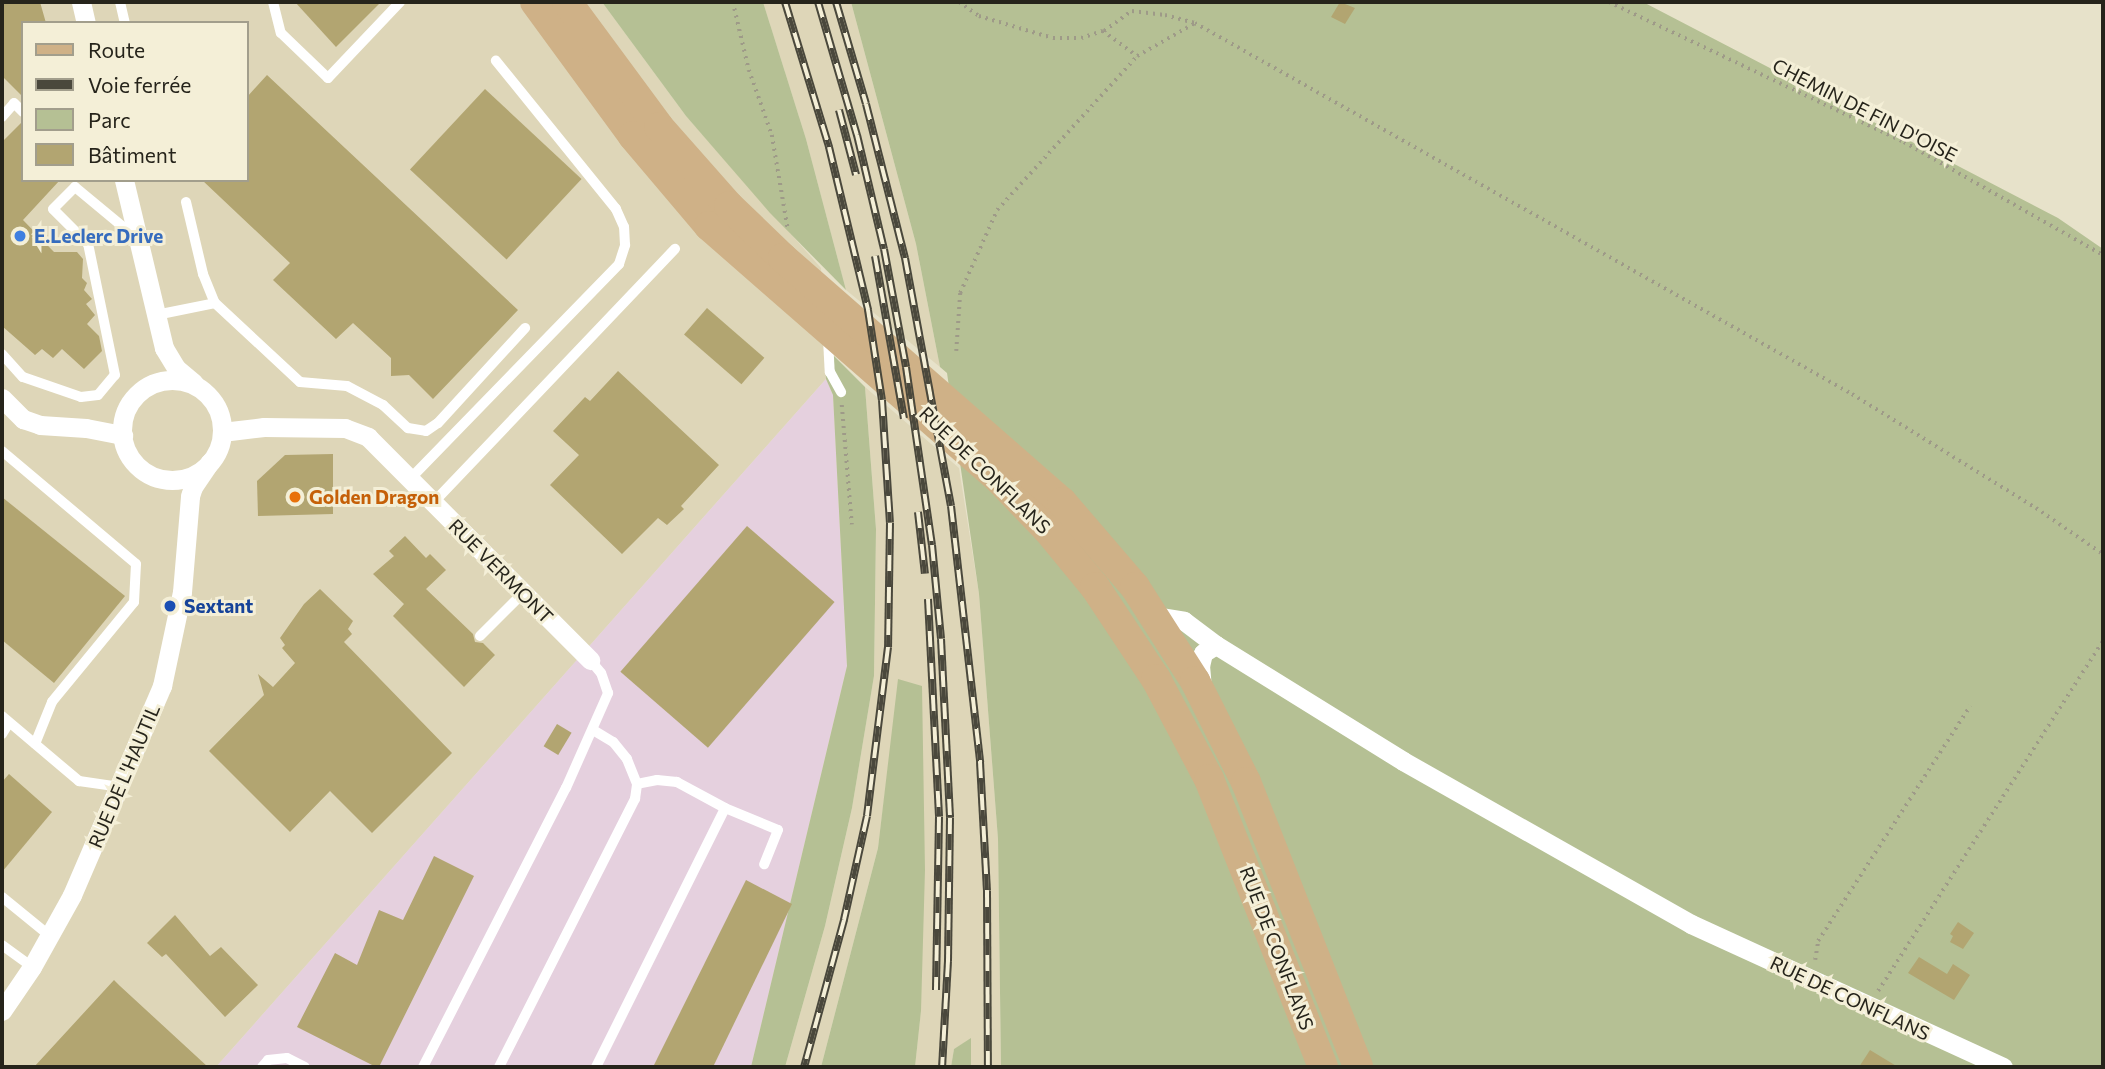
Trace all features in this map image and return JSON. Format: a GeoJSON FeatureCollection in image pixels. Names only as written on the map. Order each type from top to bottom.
{"type":"FeatureCollection","features":[{"type":"Feature","properties":{"kind":"main road","name":"RUE DE CONFLANS"},"geometry":{"type":"LineString","coordinates":[[535,2],[632,135],[702,217],[839,323],[960,427],[1072,558],[1116,616],[1193,744],[1224,811],[1323,1067]]}},
{"type":"Feature","properties":{"kind":"main road","name":"RUE DE CONFLANS"},"geometry":{"type":"LineString","coordinates":[[567,2],[659,127],[729,206],[783,258],[839,323],[853,351],[960,427],[1071,512],[1111,558],[1154,616],[1205,699],[1261,816],[1358,1067]]}},
{"type":"Feature","properties":{"kind":"street"},"geometry":{"type":"LineString","coordinates":[[81,2],[86,21]]}},
{"type":"Feature","properties":{"kind":"street"},"geometry":{"type":"LineString","coordinates":[[124,182],[164,348],[170,361],[203,390],[217,409],[222,432],[219,448],[211,463],[199,473],[183,479],[161,478],[136,465],[127,451],[123,435],[123,423],[132,401],[156,366],[159,350],[156,315]]}},
{"type":"Feature","properties":{"kind":"street"},"geometry":{"type":"LineString","coordinates":[[132,401],[157,383],[173,380],[189,383],[203,390]]}},
{"type":"Feature","properties":{"kind":"street"},"geometry":{"type":"LineString","coordinates":[[2,398],[23,419],[40,425],[86,428],[123,435]]}},
{"type":"Feature","properties":{"kind":"street","name":"RUE VERMONT"},"geometry":{"type":"LineString","coordinates":[[222,432],[264,427],[345,428],[368,437],[590,660]]}},
{"type":"Feature","properties":{"kind":"street","name":"RUE DE L'HAUTIL"},"geometry":{"type":"LineString","coordinates":[[2,1011],[32,967],[72,895],[121,787],[162,686],[182,592],[187,521],[193,487],[211,463]]}},
{"type":"Feature","properties":{"kind":"street","name":"RUE DE L'HAUTIL"},"geometry":{"type":"LineString","coordinates":[[161,478],[179,494],[187,521]]}},
{"type":"Feature","properties":{"kind":"street","name":"RUE DE CONFLANS"},"geometry":{"type":"LineString","coordinates":[[1154,616],[1184,621],[1216,645],[1403,761],[1691,924],[1867,1007],[2003,1067]]}},
{"type":"Feature","properties":{"kind":"street"},"geometry":{"type":"LineString","coordinates":[[1205,699],[1201,659],[1203,653],[1216,645]]}},
{"type":"Feature","properties":{"kind":"lane"},"geometry":{"type":"LineString","coordinates":[[120,2],[125,21]]}},
{"type":"Feature","properties":{"kind":"lane"},"geometry":{"type":"LineString","coordinates":[[273,2],[281,33],[328,78],[400,2]]}},
{"type":"Feature","properties":{"kind":"lane"},"geometry":{"type":"LineString","coordinates":[[410,478],[619,264],[625,245],[624,227],[616,209],[496,61]]}},
{"type":"Feature","properties":{"kind":"lane"},"geometry":{"type":"LineString","coordinates":[[2,117],[14,103],[21,110]]}},
{"type":"Feature","properties":{"kind":"lane"},"geometry":{"type":"LineString","coordinates":[[2,354],[23,377],[81,397],[97,395],[115,375],[88,244],[53,209],[75,183],[139,240]]}},
{"type":"Feature","properties":{"kind":"lane"},"geometry":{"type":"LineString","coordinates":[[186,202],[203,274],[215,303],[300,382],[348,386],[383,405],[408,428],[426,431],[438,423],[525,328]]}},
{"type":"Feature","properties":{"kind":"lane"},"geometry":{"type":"LineString","coordinates":[[433,503],[675,249]]}},
{"type":"Feature","properties":{"kind":"lane"},"geometry":{"type":"LineString","coordinates":[[156,315],[215,303]]}},
{"type":"Feature","properties":{"kind":"lane"},"geometry":{"type":"LineString","coordinates":[[839,323],[830,372],[841,392]]}},
{"type":"Feature","properties":{"kind":"lane"},"geometry":{"type":"LineString","coordinates":[[2,451],[136,564],[134,603],[52,702],[35,744]]}},
{"type":"Feature","properties":{"kind":"lane"},"geometry":{"type":"LineString","coordinates":[[480,636],[523,593]]}},
{"type":"Feature","properties":{"kind":"lane"},"geometry":{"type":"LineString","coordinates":[[423,1067],[593,730],[608,693],[601,673],[590,660]]}},
{"type":"Feature","properties":{"kind":"lane"},"geometry":{"type":"LineString","coordinates":[[2,734],[6,720],[79,781],[121,787]]}},
{"type":"Feature","properties":{"kind":"lane"},"geometry":{"type":"LineString","coordinates":[[499,1067],[635,799],[637,784],[628,759],[613,742],[593,730]]}},
{"type":"Feature","properties":{"kind":"lane"},"geometry":{"type":"LineString","coordinates":[[637,784],[657,780],[677,782],[725,808],[778,830],[764,864]]}},
{"type":"Feature","properties":{"kind":"lane"},"geometry":{"type":"LineString","coordinates":[[596,1067],[725,808]]}},
{"type":"Feature","properties":{"kind":"lane"},"geometry":{"type":"LineString","coordinates":[[2,897],[50,936]]}},
{"type":"Feature","properties":{"kind":"lane"},"geometry":{"type":"LineString","coordinates":[[2,945],[32,967]]}},
{"type":"Feature","properties":{"kind":"lane"},"geometry":{"type":"LineString","coordinates":[[261,1067],[268,1060],[287,1059],[305,1067]]}},
{"type":"Feature","properties":{"kind":"path"},"geometry":{"type":"LineString","coordinates":[[733,2],[749,70],[772,135],[789,227],[783,258]]}},
{"type":"Feature","properties":{"kind":"path"},"geometry":{"type":"LineString","coordinates":[[959,2],[979,16],[1053,38],[1081,38],[1103,31],[1132,11],[1165,15],[1195,23],[1852,394],[2036,508],[2103,554]]}},
{"type":"Feature","properties":{"kind":"path","name":"CHEMIN DE FIN D'OISE"},"geometry":{"type":"LineString","coordinates":[[1609,2],[1904,142],[2103,255]]}},
{"type":"Feature","properties":{"kind":"path"},"geometry":{"type":"LineString","coordinates":[[956,351],[960,293],[997,210],[1137,56],[1195,23]]}},
{"type":"Feature","properties":{"kind":"path"},"geometry":{"type":"LineString","coordinates":[[1103,31],[1137,56]]}},
{"type":"Feature","properties":{"kind":"path"},"geometry":{"type":"LineString","coordinates":[[841,392],[852,525]]}},
{"type":"Feature","properties":{"kind":"path"},"geometry":{"type":"LineString","coordinates":[[1867,1007],[2103,640]]}},
{"type":"Feature","properties":{"kind":"path"},"geometry":{"type":"LineString","coordinates":[[1812,981],[1818,941],[1970,706]]}},
{"type":"Feature","properties":{"kind":"shaded area"},"geometry":{"type":"Polygon","coordinates":[[[2,2],[602,2],[686,116],[821,268],[826,379],[216,1067],[2,1067],[2,2]]]}},
{"type":"Feature","properties":{"kind":"shaded area"},"geometry":{"type":"Polygon","coordinates":[[[763,2],[851,2],[916,244],[940,367],[846,290],[806,139],[763,2]]]}},
{"type":"Feature","properties":{"kind":"shaded area"},"geometry":{"type":"Polygon","coordinates":[[[826,379],[833,395],[847,666],[751,1067],[216,1067],[826,379]]]}},
{"type":"Feature","properties":{"kind":"shaded area"},"geometry":{"type":"Polygon","coordinates":[[[865,387],[959,468],[979,594],[998,839],[1001,1067],[971,1067],[971,1039],[954,1049],[951,1067],[915,1067],[921,1010],[922,687],[899,680],[878,848],[821,1067],[785,1067],[825,926],[852,808],[874,676],[876,529],[865,387]]]}},
{"type":"Feature","properties":{"kind":"green space"},"geometry":{"type":"Polygon","coordinates":[[[602,2],[763,2],[806,139],[846,290],[770,213],[686,116],[602,2]]]}},
{"type":"Feature","properties":{"kind":"green space"},"geometry":{"type":"Polygon","coordinates":[[[851,2],[1643,2],[2058,218],[2103,249],[2103,1067],[1001,1067],[998,839],[979,594],[947,373],[940,367],[916,244],[851,2]]]}},
{"type":"Feature","properties":{"kind":"green space"},"geometry":{"type":"Polygon","coordinates":[[[824,346],[865,387],[876,529],[874,676],[852,808],[825,926],[785,1067],[751,1067],[847,666],[833,395],[826,379],[824,346]]]}},
{"type":"Feature","properties":{"kind":"green space"},"geometry":{"type":"Polygon","coordinates":[[[898,679],[922,686],[925,870],[921,1011],[915,1067],[821,1067],[878,848],[898,679]]]}},
{"type":"Feature","properties":{"kind":"green space"},"geometry":{"type":"Polygon","coordinates":[[[971,1038],[971,1067],[951,1067],[954,1049],[971,1038]]]}},
{"type":"Feature","properties":{"kind":"building"},"geometry":{"type":"Polygon","coordinates":[[[2,2],[40,2],[45,21],[21,21],[21,95],[2,76],[2,2]]]}},
{"type":"Feature","properties":{"kind":"building"},"geometry":{"type":"Polygon","coordinates":[[[295,2],[381,2],[336,47],[295,2]]]}},
{"type":"Feature","properties":{"kind":"building"},"geometry":{"type":"Polygon","coordinates":[[[1340,2],[1355,8],[1345,24],[1331,17],[1340,2]]]}},
{"type":"Feature","properties":{"kind":"building"},"geometry":{"type":"Polygon","coordinates":[[[267,75],[518,310],[433,399],[409,375],[391,376],[391,358],[353,323],[336,339],[273,280],[290,263],[204,182],[248,182],[248,96],[267,75]]]}},
{"type":"Feature","properties":{"kind":"building"},"geometry":{"type":"Polygon","coordinates":[[[485,89],[582,179],[507,259],[410,169],[485,89]]]}},
{"type":"Feature","properties":{"kind":"building","name":"E.Leclerc Drive"},"geometry":{"type":"Polygon","coordinates":[[[21,123],[21,182],[58,182],[23,220],[54,252],[77,252],[83,259],[82,278],[87,283],[84,290],[92,299],[86,304],[95,315],[87,324],[99,336],[102,351],[84,369],[62,349],[53,358],[42,349],[35,355],[2,326],[2,142],[21,123]]]}},
{"type":"Feature","properties":{"kind":"building"},"geometry":{"type":"Polygon","coordinates":[[[707,308],[764,358],[741,384],[684,334],[707,308]]]}},
{"type":"Feature","properties":{"kind":"building"},"geometry":{"type":"Polygon","coordinates":[[[618,371],[719,465],[681,506],[684,509],[667,525],[658,518],[622,554],[550,485],[579,455],[553,431],[585,397],[590,401],[618,371]]]}},
{"type":"Feature","properties":{"kind":"building","name":"Golden Dragon"},"geometry":{"type":"Polygon","coordinates":[[[333,454],[333,514],[258,516],[257,481],[285,455],[333,454]]]}},
{"type":"Feature","properties":{"kind":"building"},"geometry":{"type":"Polygon","coordinates":[[[2,497],[125,596],[54,683],[2,640],[2,497]]]}},
{"type":"Feature","properties":{"kind":"building"},"geometry":{"type":"Polygon","coordinates":[[[747,526],[835,602],[708,748],[620,672],[747,526]]]}},
{"type":"Feature","properties":{"kind":"building"},"geometry":{"type":"Polygon","coordinates":[[[405,536],[426,558],[430,554],[446,570],[426,589],[473,634],[475,642],[483,643],[495,655],[464,687],[393,616],[404,604],[373,574],[394,556],[389,551],[405,536]]]}},
{"type":"Feature","properties":{"kind":"building"},"geometry":{"type":"Polygon","coordinates":[[[320,589],[353,621],[348,629],[352,634],[344,642],[452,753],[372,833],[330,791],[290,832],[209,751],[264,695],[258,674],[273,687],[295,663],[282,648],[285,645],[280,638],[304,604],[320,589]]]}},
{"type":"Feature","properties":{"kind":"building"},"geometry":{"type":"Polygon","coordinates":[[[557,724],[572,733],[558,755],[544,746],[557,724]]]}},
{"type":"Feature","properties":{"kind":"building"},"geometry":{"type":"Polygon","coordinates":[[[9,774],[52,812],[2,872],[2,782],[9,774]]]}},
{"type":"Feature","properties":{"kind":"building"},"geometry":{"type":"Polygon","coordinates":[[[434,856],[474,876],[379,1067],[297,1027],[335,953],[357,965],[379,910],[403,920],[434,856]]]}},
{"type":"Feature","properties":{"kind":"building"},"geometry":{"type":"Polygon","coordinates":[[[746,880],[792,904],[713,1067],[653,1067],[746,880]]]}},
{"type":"Feature","properties":{"kind":"building"},"geometry":{"type":"Polygon","coordinates":[[[175,915],[210,956],[221,947],[258,985],[225,1017],[166,954],[162,957],[147,943],[175,915]]]}},
{"type":"Feature","properties":{"kind":"building"},"geometry":{"type":"Polygon","coordinates":[[[1958,922],[1974,933],[1963,949],[1950,942],[1953,936],[1950,934],[1958,922]]]}},
{"type":"Feature","properties":{"kind":"building"},"geometry":{"type":"Polygon","coordinates":[[[1919,957],[1947,974],[1953,964],[1970,975],[1954,1000],[1908,973],[1919,957]]]}},
{"type":"Feature","properties":{"kind":"building"},"geometry":{"type":"Polygon","coordinates":[[[114,980],[120,986],[208,1067],[34,1067],[114,980]]]}},
{"type":"Feature","properties":{"kind":"building"},"geometry":{"type":"Polygon","coordinates":[[[1870,1050],[1898,1067],[1859,1067],[1870,1050]]]}},
{"type":"Feature","properties":{"kind":"railway"},"geometry":{"type":"LineString","coordinates":[[785,2],[829,147],[868,310],[882,400],[890,523],[888,647],[867,816],[844,920],[804,1067]]}},
{"type":"Feature","properties":{"kind":"railway"},"geometry":{"type":"LineString","coordinates":[[818,2],[857,135],[884,249],[906,367],[932,545],[941,639],[950,818],[948,961],[942,1067]]}},
{"type":"Feature","properties":{"kind":"railway"},"geometry":{"type":"LineString","coordinates":[[836,2],[866,104],[905,258],[951,506],[980,762],[987,891],[988,1067]]}},
{"type":"Feature","properties":{"kind":"railway"},"geometry":{"type":"LineString","coordinates":[[839,110],[856,175]]}},
{"type":"Feature","properties":{"kind":"railway"},"geometry":{"type":"LineString","coordinates":[[875,256],[904,418]]}},
{"type":"Feature","properties":{"kind":"railway"},"geometry":{"type":"LineString","coordinates":[[918,512],[925,574]]}},
{"type":"Feature","properties":{"kind":"railway"},"geometry":{"type":"LineString","coordinates":[[928,599],[939,817],[936,990]]}},
{"type":"Feature","properties":{"kind":"place","name":"E.Leclerc Drive"},"geometry":{"type":"Point","coordinates":[20,236]}},
{"type":"Feature","properties":{"kind":"place","name":"Golden Dragon"},"geometry":{"type":"Point","coordinates":[295,497]}},
{"type":"Feature","properties":{"kind":"place","name":"Sextant"},"geometry":{"type":"Point","coordinates":[170,606]}}]}
